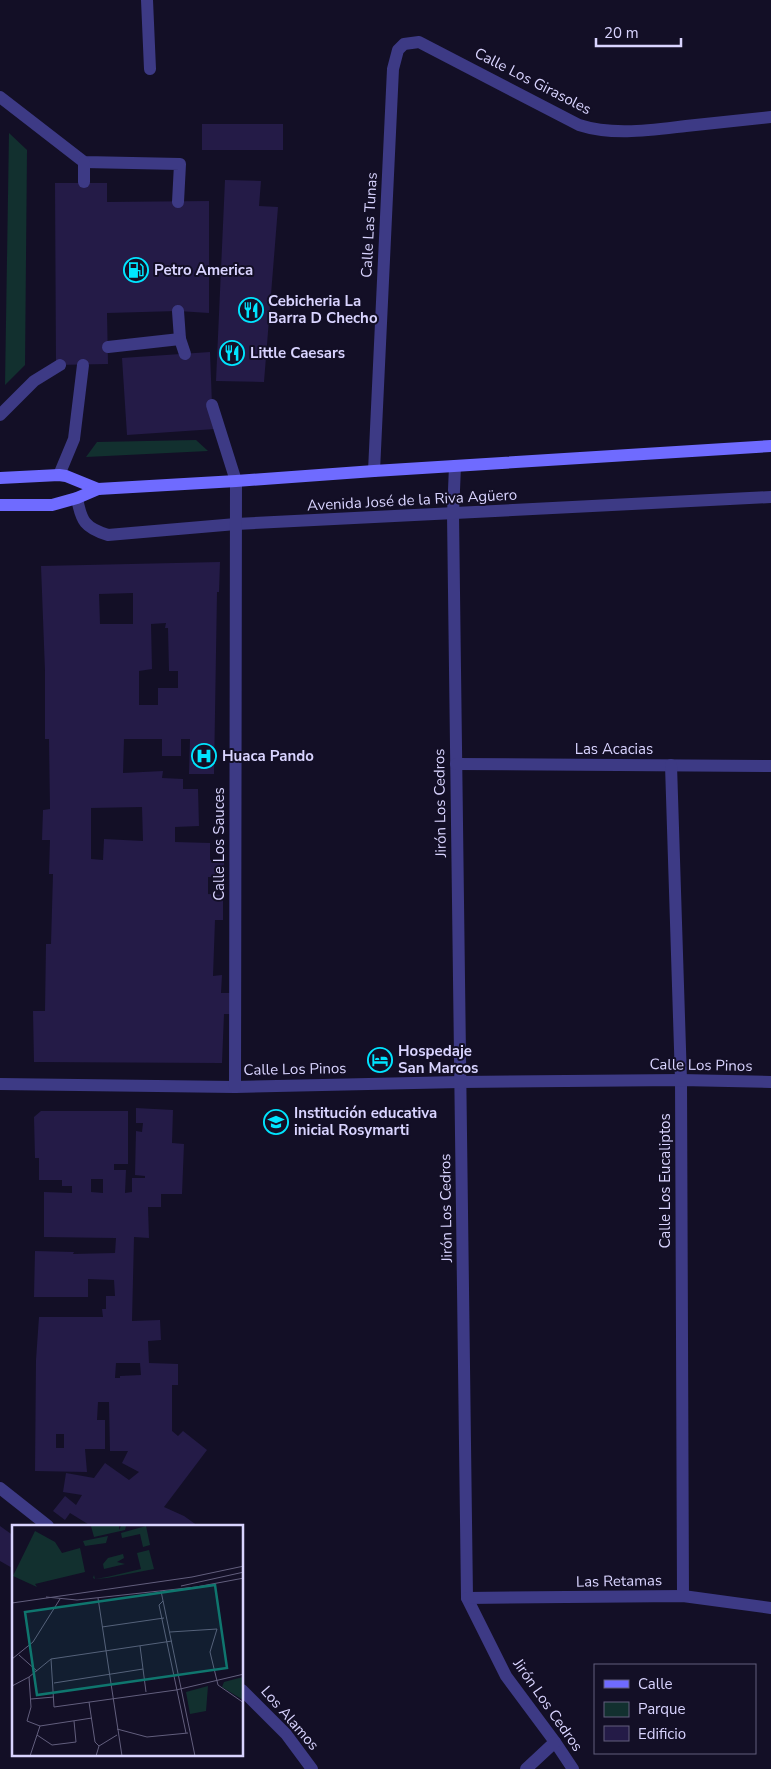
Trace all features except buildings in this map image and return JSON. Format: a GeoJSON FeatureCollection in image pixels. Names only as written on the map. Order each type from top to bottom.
{"type":"FeatureCollection","features":[{"type":"Feature","properties":{"kind":"street"},"geometry":{"type":"LineString","coordinates":[[147,0],[150,69]]}},
{"type":"Feature","properties":{"kind":"street","name":"Calle Los Girasoles"},"geometry":{"type":"LineString","coordinates":[[404,44],[420,42],[579,124],[591,128],[605,130],[650,130],[771,117]]}},
{"type":"Feature","properties":{"kind":"street","name":"Calle Las Tunas"},"geometry":{"type":"LineString","coordinates":[[374,471],[393,69],[398,50],[404,44]]}},
{"type":"Feature","properties":{"kind":"street"},"geometry":{"type":"LineString","coordinates":[[0,96],[84,162],[180,164],[178,202]]}},
{"type":"Feature","properties":{"kind":"street"},"geometry":{"type":"LineString","coordinates":[[84,162],[84,182]]}},
{"type":"Feature","properties":{"kind":"street"},"geometry":{"type":"LineString","coordinates":[[178,311],[180,339],[185,354]]}},
{"type":"Feature","properties":{"kind":"street"},"geometry":{"type":"LineString","coordinates":[[108,347],[180,339]]}},
{"type":"Feature","properties":{"kind":"street"},"geometry":{"type":"LineString","coordinates":[[0,415],[34,381],[60,365]]}},
{"type":"Feature","properties":{"kind":"street"},"geometry":{"type":"LineString","coordinates":[[59,475],[74,439],[83,365]]}},
{"type":"Feature","properties":{"kind":"street","name":"Calle Los Sauces"},"geometry":{"type":"LineString","coordinates":[[212,405],[236,481],[235,1087]]}},
{"type":"Feature","properties":{"kind":"street","name":"Avenida José de la Riva Agüero"},"geometry":{"type":"LineString","coordinates":[[0,505],[52,505],[77,498],[98,489],[771,446]]}},
{"type":"Feature","properties":{"kind":"street","name":"Jirón Los Cedros"},"geometry":{"type":"LineString","coordinates":[[455,466],[453,514],[468,1598],[506,1676],[573,1769]]}},
{"type":"Feature","properties":{"kind":"street","name":"Avenida José de la Riva Agüero"},"geometry":{"type":"LineString","coordinates":[[0,478],[59,475],[98,489]]}},
{"type":"Feature","properties":{"kind":"street","name":"Avenida José de la Riva Agüero"},"geometry":{"type":"LineString","coordinates":[[77,498],[82,520],[93,531],[108,535],[236,524],[771,497]]}},
{"type":"Feature","properties":{"kind":"street","name":"Las Acacias"},"geometry":{"type":"LineString","coordinates":[[456,764],[771,766]]}},
{"type":"Feature","properties":{"kind":"street","name":"Calle Los Eucaliptos"},"geometry":{"type":"LineString","coordinates":[[671,765],[681,1080],[683,1596]]}},
{"type":"Feature","properties":{"kind":"street","name":"Calle Los Pinos"},"geometry":{"type":"LineString","coordinates":[[0,1084],[235,1087],[460,1082],[681,1080],[771,1082]]}},
{"type":"Feature","properties":{"kind":"street"},"geometry":{"type":"LineString","coordinates":[[0,1488],[47,1525]]}},
{"type":"Feature","properties":{"kind":"street","name":"Las Retamas"},"geometry":{"type":"LineString","coordinates":[[468,1598],[683,1596],[771,1608]]}},
{"type":"Feature","properties":{"kind":"street","name":"Los Alamos"},"geometry":{"type":"LineString","coordinates":[[244,1692],[286,1734],[312,1769]]}},
{"type":"Feature","properties":{"kind":"street"},"geometry":{"type":"LineString","coordinates":[[526,1769],[555,1742]]}},
{"type":"Feature","properties":{"kind":"green space"},"geometry":{"type":"Polygon","coordinates":[[[9,133],[27,150],[25,365],[5,385],[9,133]]]}},
{"type":"Feature","properties":{"kind":"green space"},"geometry":{"type":"Polygon","coordinates":[[[196,440],[208,451],[86,457],[97,442],[196,440]]]}},
{"type":"Feature","properties":{"kind":"place","name":"Petro America"},"geometry":{"type":"Point","coordinates":[136,270]}},
{"type":"Feature","properties":{"kind":"place","name":"Cebicheria La Barra D Checho"},"geometry":{"type":"Point","coordinates":[251,310]}},
{"type":"Feature","properties":{"kind":"place","name":"Little Caesars"},"geometry":{"type":"Point","coordinates":[232,353]}},
{"type":"Feature","properties":{"kind":"place","name":"Huaca Pando"},"geometry":{"type":"Point","coordinates":[204,756]}},
{"type":"Feature","properties":{"kind":"place","name":"Hospedaje San Marcos"},"geometry":{"type":"Point","coordinates":[380,1060]}},
{"type":"Feature","properties":{"kind":"place","name":"Institución educativa inicial Rosymarti"},"geometry":{"type":"Point","coordinates":[276,1122]}}]}
